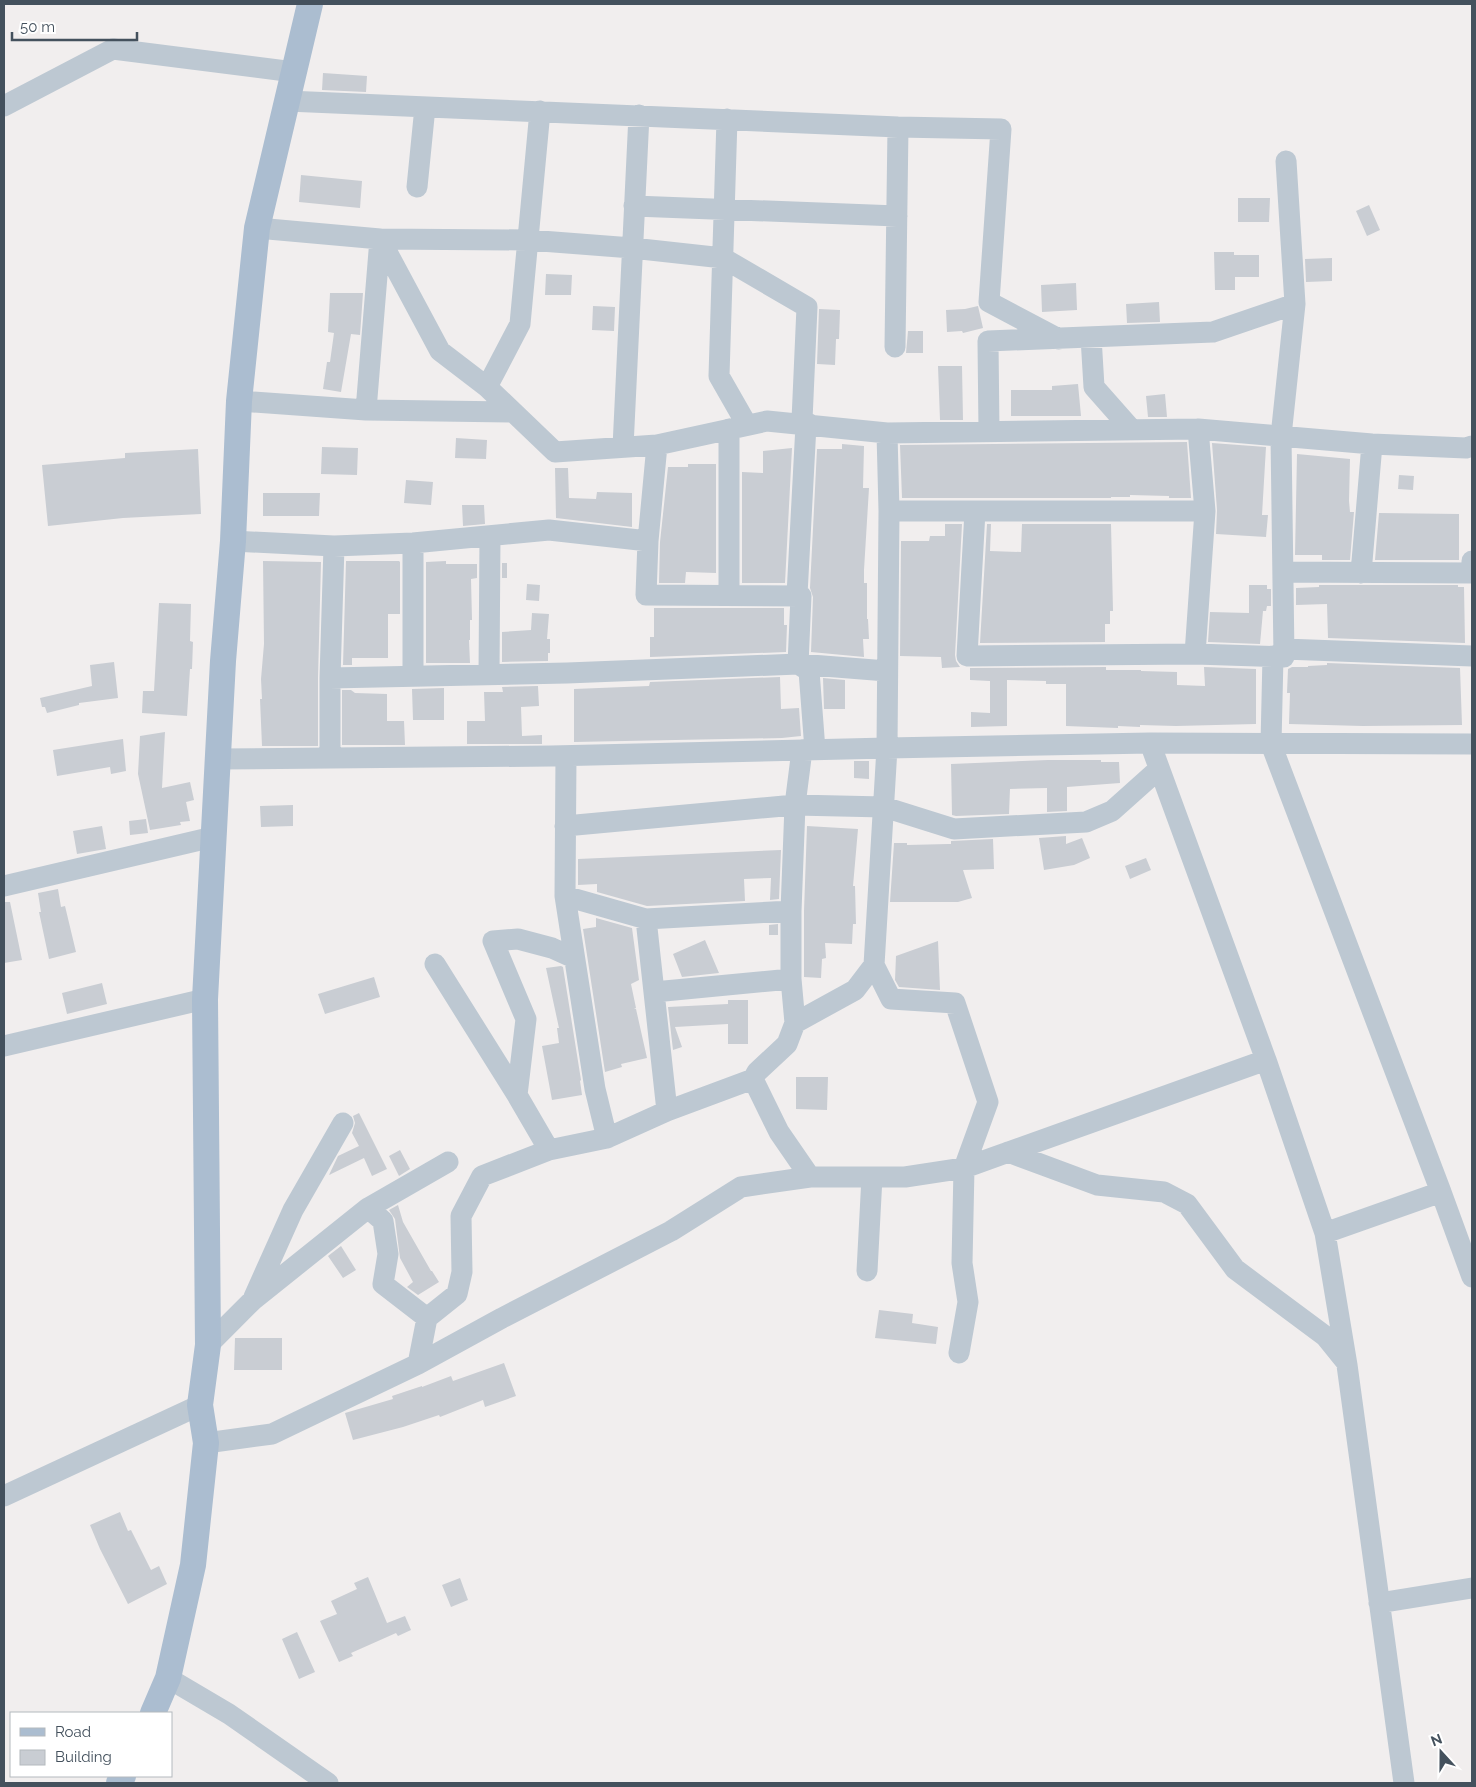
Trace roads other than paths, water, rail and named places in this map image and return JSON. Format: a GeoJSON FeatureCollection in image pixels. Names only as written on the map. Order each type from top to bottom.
{"type":"FeatureCollection","features":[{"type":"Feature","properties":{"kind":"main road"},"geometry":{"type":"LineString","coordinates":[[153,1712],[168,1678],[193,1565],[206,1443],[200,1405],[208,1344],[205,998],[223,661],[233,541],[239,401],[257,228],[310,4]]}},
{"type":"Feature","properties":{"kind":"street"},"geometry":{"type":"LineString","coordinates":[[4,106],[113,49],[294,72]]}},
{"type":"Feature","properties":{"kind":"street"},"geometry":{"type":"LineString","coordinates":[[287,101],[898,127],[1001,129],[989,302],[1059,338]]}},
{"type":"Feature","properties":{"kind":"street"},"geometry":{"type":"LineString","coordinates":[[417,187],[425,106]]}},
{"type":"Feature","properties":{"kind":"street"},"geometry":{"type":"LineString","coordinates":[[487,387],[520,324],[540,111]]}},
{"type":"Feature","properties":{"kind":"street"},"geometry":{"type":"LineString","coordinates":[[623,447],[639,115]]}},
{"type":"Feature","properties":{"kind":"street"},"geometry":{"type":"LineString","coordinates":[[727,119],[719,376],[738,427],[729,595]]}},
{"type":"Feature","properties":{"kind":"street"},"geometry":{"type":"LineString","coordinates":[[895,348],[898,127]]}},
{"type":"Feature","properties":{"kind":"street"},"geometry":{"type":"LineString","coordinates":[[1286,161],[1294,304],[1281,436],[1283,572],[1271,744],[1472,1277]]}},
{"type":"Feature","properties":{"kind":"street"},"geometry":{"type":"LineString","coordinates":[[634,206],[897,216]]}},
{"type":"Feature","properties":{"kind":"street"},"geometry":{"type":"LineString","coordinates":[[257,228],[380,239],[528,240],[632,248],[723,258],[807,307],[802,420],[811,425]]}},
{"type":"Feature","properties":{"kind":"street"},"geometry":{"type":"LineString","coordinates":[[380,239],[440,352],[487,387],[555,452],[657,445],[768,420],[887,433],[1198,429],[1372,444],[1466,448],[1472,446]]}},
{"type":"Feature","properties":{"kind":"street"},"geometry":{"type":"LineString","coordinates":[[366,410],[380,239]]}},
{"type":"Feature","properties":{"kind":"street"},"geometry":{"type":"LineString","coordinates":[[989,432],[988,341],[1213,332],[1294,304]]}},
{"type":"Feature","properties":{"kind":"street"},"geometry":{"type":"LineString","coordinates":[[1091,338],[1094,387],[1132,430]]}},
{"type":"Feature","properties":{"kind":"street"},"geometry":{"type":"LineString","coordinates":[[239,401],[366,410],[513,412]]}},
{"type":"Feature","properties":{"kind":"street"},"geometry":{"type":"LineString","coordinates":[[801,596],[797,595],[806,425],[811,425]]}},
{"type":"Feature","properties":{"kind":"street"},"geometry":{"type":"LineString","coordinates":[[1194,654],[1205,511],[1198,429]]}},
{"type":"Feature","properties":{"kind":"street"},"geometry":{"type":"LineString","coordinates":[[887,433],[889,511],[887,748],[874,965],[891,999],[955,1003],[988,1102],[964,1168],[962,1263],[968,1302],[959,1353]]}},
{"type":"Feature","properties":{"kind":"street"},"geometry":{"type":"LineString","coordinates":[[1361,572],[1372,444]]}},
{"type":"Feature","properties":{"kind":"street"},"geometry":{"type":"LineString","coordinates":[[657,445],[648,541],[646,595],[801,596]]}},
{"type":"Feature","properties":{"kind":"street"},"geometry":{"type":"LineString","coordinates":[[889,511],[1205,511]]}},
{"type":"Feature","properties":{"kind":"street"},"geometry":{"type":"LineString","coordinates":[[975,511],[967,656],[1278,653],[1472,656]]}},
{"type":"Feature","properties":{"kind":"street"},"geometry":{"type":"LineString","coordinates":[[233,541],[334,546],[413,543],[548,530],[648,541]]}},
{"type":"Feature","properties":{"kind":"street"},"geometry":{"type":"LineString","coordinates":[[488,674],[490,536]]}},
{"type":"Feature","properties":{"kind":"street"},"geometry":{"type":"LineString","coordinates":[[413,543],[413,676]]}},
{"type":"Feature","properties":{"kind":"street"},"geometry":{"type":"LineString","coordinates":[[330,758],[330,678],[334,546]]}},
{"type":"Feature","properties":{"kind":"street"},"geometry":{"type":"LineString","coordinates":[[1472,560],[1472,583]]}},
{"type":"Feature","properties":{"kind":"street"},"geometry":{"type":"LineString","coordinates":[[1283,572],[1472,573]]}},
{"type":"Feature","properties":{"kind":"street"},"geometry":{"type":"LineString","coordinates":[[798,664],[801,596]]}},
{"type":"Feature","properties":{"kind":"street"},"geometry":{"type":"LineString","coordinates":[[418,1364],[427,1318],[457,1294],[462,1272],[462,1216],[482,1176],[549,1150],[607,1138],[667,1111],[753,1079],[757,1072],[786,1044],[795,1023],[791,980],[791,911],[795,805],[808,750],[809,670],[798,664]]}},
{"type":"Feature","properties":{"kind":"street"},"geometry":{"type":"LineString","coordinates":[[330,678],[798,664],[887,671]]}},
{"type":"Feature","properties":{"kind":"street"},"geometry":{"type":"LineString","coordinates":[[218,759],[566,756],[1150,744],[1472,744]]}},
{"type":"Feature","properties":{"kind":"street"},"geometry":{"type":"LineString","coordinates":[[1150,744],[1266,1060],[1325,1232],[1347,1365],[1404,1783]]}},
{"type":"Feature","properties":{"kind":"street"},"geometry":{"type":"LineString","coordinates":[[566,756],[564,896],[595,1089],[607,1138]]}},
{"type":"Feature","properties":{"kind":"street"},"geometry":{"type":"LineString","coordinates":[[565,826],[795,805],[884,807],[954,829],[1086,822],[1112,810],[1159,768]]}},
{"type":"Feature","properties":{"kind":"street"},"geometry":{"type":"LineString","coordinates":[[4,886],[214,837]]}},
{"type":"Feature","properties":{"kind":"street"},"geometry":{"type":"LineString","coordinates":[[564,896],[646,919],[791,911]]}},
{"type":"Feature","properties":{"kind":"street"},"geometry":{"type":"LineString","coordinates":[[646,919],[667,1111]]}},
{"type":"Feature","properties":{"kind":"street"},"geometry":{"type":"LineString","coordinates":[[518,1095],[526,1019],[493,941],[518,939],[552,948],[574,958]]}},
{"type":"Feature","properties":{"kind":"street"},"geometry":{"type":"LineString","coordinates":[[435,964],[518,1095],[549,1150]]}},
{"type":"Feature","properties":{"kind":"street"},"geometry":{"type":"LineString","coordinates":[[795,1023],[855,990],[874,965]]}},
{"type":"Feature","properties":{"kind":"street"},"geometry":{"type":"LineString","coordinates":[[654,992],[791,980]]}},
{"type":"Feature","properties":{"kind":"street"},"geometry":{"type":"LineString","coordinates":[[4,1046],[205,998]]}},
{"type":"Feature","properties":{"kind":"street"},"geometry":{"type":"LineString","coordinates":[[206,1443],[272,1434],[418,1364],[511,1313],[671,1230],[741,1187],[810,1176],[905,1177],[964,1168],[1266,1060]]}},
{"type":"Feature","properties":{"kind":"street"},"geometry":{"type":"LineString","coordinates":[[753,1079],[779,1132],[810,1176]]}},
{"type":"Feature","properties":{"kind":"street"},"geometry":{"type":"LineString","coordinates":[[253,1300],[293,1210],[343,1124]]}},
{"type":"Feature","properties":{"kind":"street"},"geometry":{"type":"LineString","coordinates":[[1008,1152],[1097,1186],[1164,1192],[1187,1204],[1235,1270],[1325,1336],[1347,1365]]}},
{"type":"Feature","properties":{"kind":"street"},"geometry":{"type":"LineString","coordinates":[[208,1344],[253,1300],[368,1208],[448,1162]]}},
{"type":"Feature","properties":{"kind":"street"},"geometry":{"type":"LineString","coordinates":[[867,1271],[872,1177]]}},
{"type":"Feature","properties":{"kind":"street"},"geometry":{"type":"LineString","coordinates":[[1325,1232],[1441,1192]]}},
{"type":"Feature","properties":{"kind":"street"},"geometry":{"type":"LineString","coordinates":[[368,1208],[383,1221],[388,1254],[383,1284],[427,1318]]}},
{"type":"Feature","properties":{"kind":"street"},"geometry":{"type":"LineString","coordinates":[[4,1496],[200,1405]]}},
{"type":"Feature","properties":{"kind":"street"},"geometry":{"type":"LineString","coordinates":[[1379,1603],[1472,1588]]}},
{"type":"Feature","properties":{"kind":"street"},"geometry":{"type":"LineString","coordinates":[[168,1678],[229,1714],[328,1783]]}}]}
